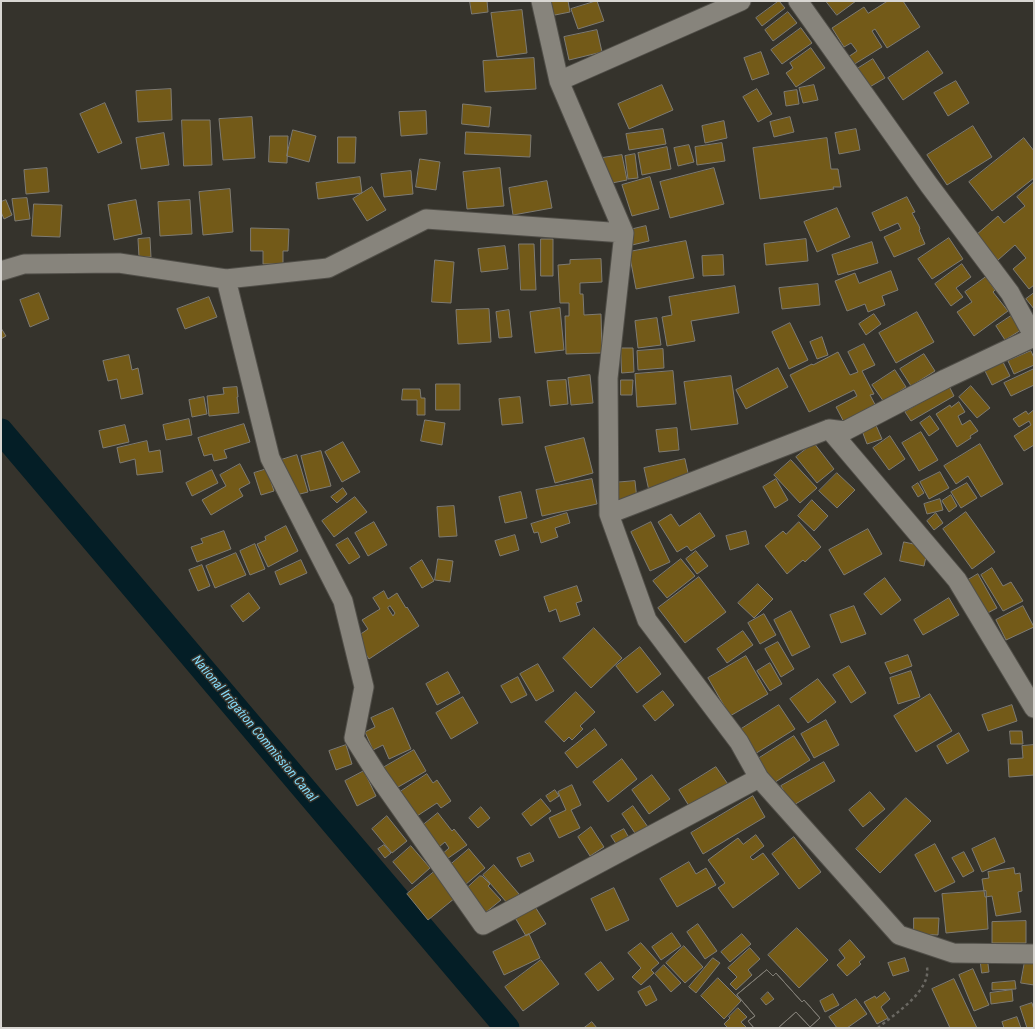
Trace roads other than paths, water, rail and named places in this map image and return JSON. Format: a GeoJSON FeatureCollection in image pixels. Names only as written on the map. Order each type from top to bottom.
{"type":"FeatureCollection","features":[{"type":"Feature","properties":{"kind":"street"},"geometry":{"type":"LineString","coordinates":[[541,1],[559,81],[624,233],[608,378],[609,514],[647,620],[739,742],[759,778],[899,935],[953,953],[1034,954]]}},
{"type":"Feature","properties":{"kind":"street"},"geometry":{"type":"LineString","coordinates":[[559,81],[741,1]]}},
{"type":"Feature","properties":{"kind":"street"},"geometry":{"type":"LineString","coordinates":[[609,514],[829,429],[846,431],[945,380],[1034,337],[1010,293],[929,185],[798,1]]}},
{"type":"Feature","properties":{"kind":"street"},"geometry":{"type":"LineString","coordinates":[[1,271],[24,264],[119,263],[226,279],[328,268],[426,218],[624,233]]}},
{"type":"Feature","properties":{"kind":"street"},"geometry":{"type":"LineString","coordinates":[[226,279],[270,458],[343,602],[364,687],[354,738],[378,776],[483,925],[759,778]]}},
{"type":"Feature","properties":{"kind":"street"},"geometry":{"type":"LineString","coordinates":[[829,429],[957,580],[1034,708]]}},
{"type":"Feature","properties":{"kind":"waterway","name":"National Irrigation Commission Canal"},"geometry":{"type":"LineString","coordinates":[[1,431],[507,1028]]}}]}
